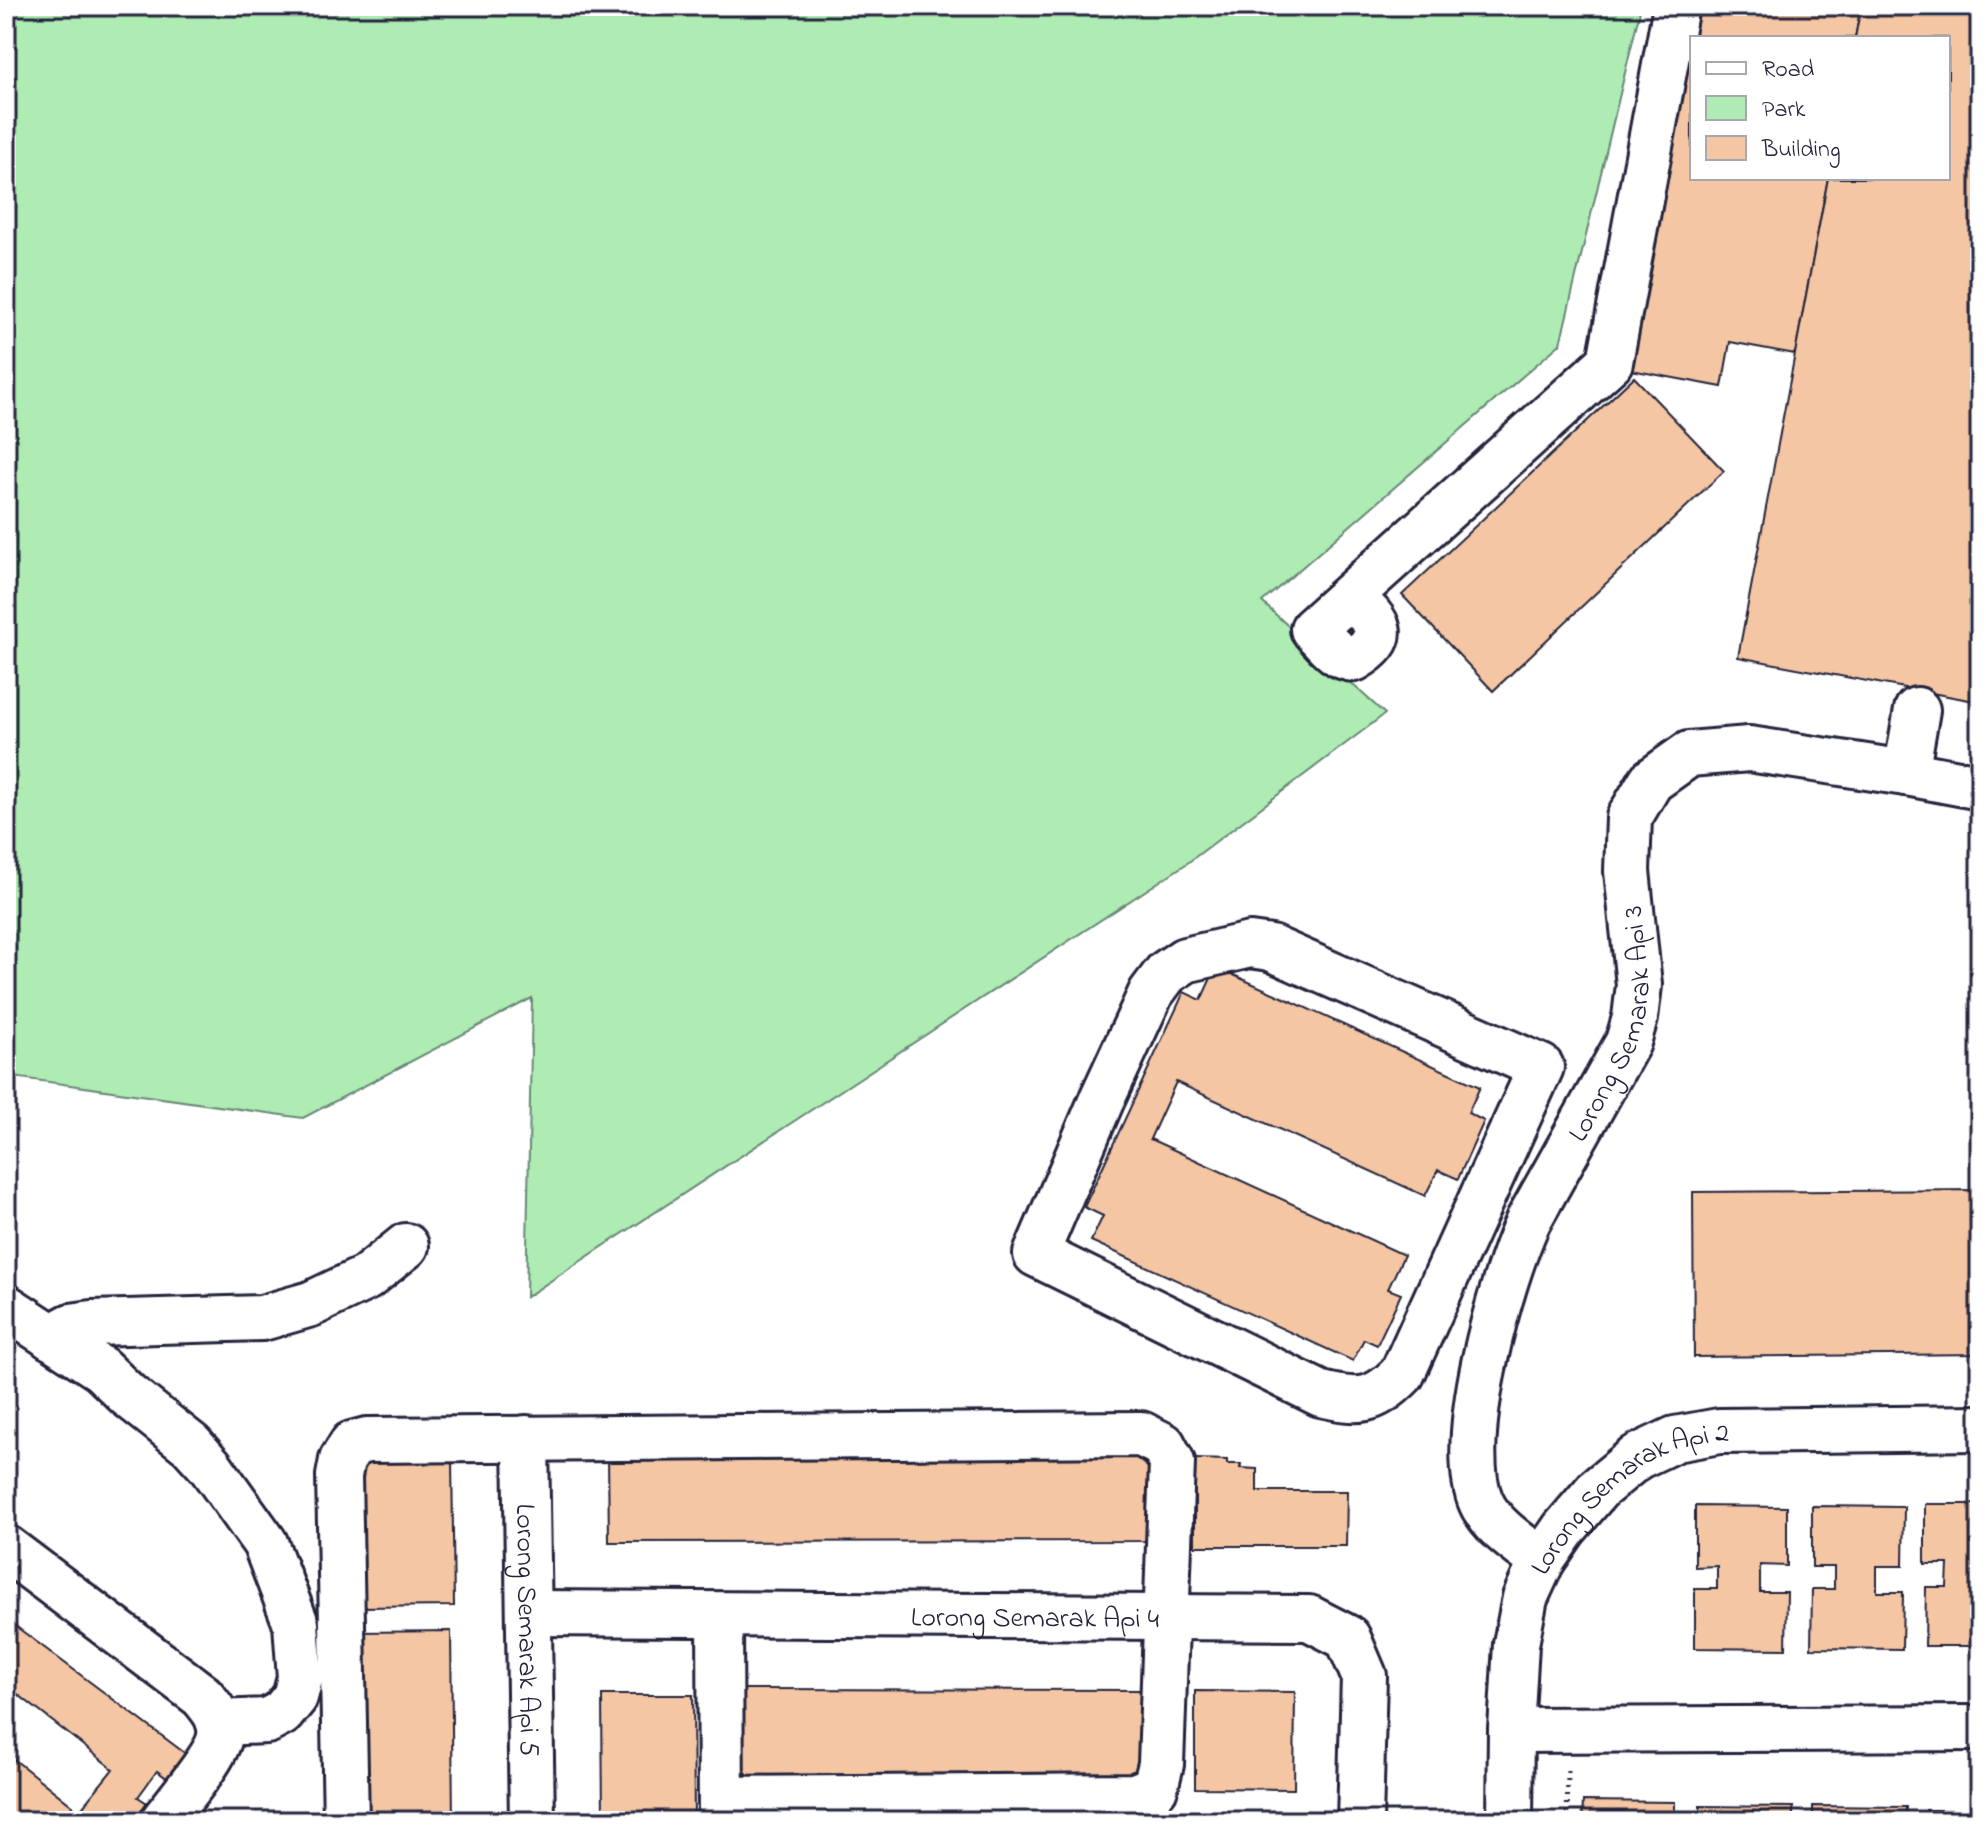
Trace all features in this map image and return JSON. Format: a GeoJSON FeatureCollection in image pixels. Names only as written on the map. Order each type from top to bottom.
{"type":"FeatureCollection","features":[{"type":"Feature","properties":{"kind":"street"},"geometry":{"type":"LineString","coordinates":[[1350,596],[1610,362],[1676,6]]}},
{"type":"Feature","properties":{"kind":"street"},"geometry":{"type":"LineString","coordinates":[[1906,773],[1917,710]]}},
{"type":"Feature","properties":{"kind":"street","name":"Lorong Semarak Api 3"},"geometry":{"type":"LineString","coordinates":[[1542,1561],[1500,1528],[1481,1504],[1473,1477],[1471,1443],[1502,1285],[1514,1251],[1628,1042],[1635,1018],[1639,985],[1627,871],[1629,818],[1651,781],[1689,754],[1749,749],[1980,787]]}},
{"type":"Feature","properties":{"kind":"street"},"geometry":{"type":"LineString","coordinates":[[1541,1067],[1402,1374],[1387,1390],[1366,1400],[1344,1400],[1321,1394],[1036,1254],[1151,993],[1166,973],[1185,960],[1250,945],[1271,948],[1541,1067],[1599,1094]]}},
{"type":"Feature","properties":{"kind":"street"},"geometry":{"type":"LineString","coordinates":[[51,1337],[71,1326],[92,1323],[262,1318],[311,1304],[366,1278],[406,1246]]}},
{"type":"Feature","properties":{"kind":"street"},"geometry":{"type":"LineString","coordinates":[[6,1307],[101,1369],[128,1395],[191,1445],[210,1466],[265,1543],[296,1624],[300,1678],[295,1697],[282,1713],[267,1721],[219,1723]]}},
{"type":"Feature","properties":{"kind":"street","name":"Lorong Semarak Api 2"},"geometry":{"type":"LineString","coordinates":[[1510,1821],[1516,1644],[1525,1598],[1542,1561],[1598,1489],[1637,1457],[1675,1439],[1719,1431],[1980,1428]]}},
{"type":"Feature","properties":{"kind":"street"},"geometry":{"type":"LineString","coordinates":[[346,1821],[339,1476],[342,1460],[352,1444],[367,1440],[1141,1434],[1163,1445],[1172,1462],[1161,1764],[1155,1788],[1135,1796],[721,1810],[720,1615]]}},
{"type":"Feature","properties":{"kind":"street","name":"Lorong Semarak Api 5"},"geometry":{"type":"LineString","coordinates":[[526,1438],[532,1821]]}},
{"type":"Feature","properties":{"kind":"street"},"geometry":{"type":"LineString","coordinates":[[6,1548],[202,1696],[216,1713],[220,1738],[214,1751],[163,1821]]}},
{"type":"Feature","properties":{"kind":"street","name":"Lorong Semarak Api 4"},"geometry":{"type":"LineString","coordinates":[[529,1613],[1309,1618],[1348,1638],[1364,1676],[1360,1821]]}},
{"type":"Feature","properties":{"kind":"street"},"geometry":{"type":"LineString","coordinates":[[1511,1730],[1980,1728]]}},
{"type":"Feature","properties":{"kind":"green space"},"geometry":{"type":"Polygon","coordinates":[[[6,6],[1641,6],[1560,344],[1262,602],[1385,714],[1186,864],[526,1297],[532,998],[303,1118],[6,1076],[6,6]]]}},
{"type":"Feature","properties":{"kind":"building"},"geometry":{"type":"Polygon","coordinates":[[[1697,6],[1861,6],[1855,36],[1692,36],[1697,6]]]}},
{"type":"Feature","properties":{"kind":"building"},"geometry":{"type":"Polygon","coordinates":[[[1861,6],[1980,6],[1980,702],[1738,657],[1828,180],[1950,180],[1950,36],[1855,36],[1861,6]]]}},
{"type":"Feature","properties":{"kind":"building"},"geometry":{"type":"Polygon","coordinates":[[[1690,45],[1690,180],[1828,180],[1795,354],[1730,342],[1722,387],[1631,370],[1690,45]]]}},
{"type":"Feature","properties":{"kind":"building"},"geometry":{"type":"Polygon","coordinates":[[[1634,377],[1724,471],[1493,691],[1402,595],[1634,377]]]}},
{"type":"Feature","properties":{"kind":"building"},"geometry":{"type":"Polygon","coordinates":[[[1216,967],[1480,1087],[1468,1113],[1484,1121],[1458,1179],[1438,1170],[1425,1196],[1176,1082],[1150,1139],[1404,1255],[1388,1289],[1401,1294],[1377,1345],[1364,1339],[1353,1361],[1091,1241],[1103,1216],[1084,1207],[1184,992],[1201,1000],[1216,967]]]}},
{"type":"Feature","properties":{"kind":"building"},"geometry":{"type":"Polygon","coordinates":[[[1980,1190],[1980,1354],[1694,1357],[1693,1192],[1980,1190]]]}},
{"type":"Feature","properties":{"kind":"building"},"geometry":{"type":"Polygon","coordinates":[[[1130,1453],[1150,1469],[1150,1541],[609,1542],[608,1454],[1130,1453]]]}},
{"type":"Feature","properties":{"kind":"building"},"geometry":{"type":"Polygon","coordinates":[[[452,1459],[454,1606],[358,1607],[356,1471],[367,1460],[452,1459]]]}},
{"type":"Feature","properties":{"kind":"building"},"geometry":{"type":"Polygon","coordinates":[[[1195,1459],[1227,1460],[1227,1464],[1241,1464],[1240,1468],[1257,1469],[1257,1491],[1347,1491],[1346,1546],[1195,1546],[1195,1459]]]}},
{"type":"Feature","properties":{"kind":"building"},"geometry":{"type":"Polygon","coordinates":[[[1925,1504],[1980,1504],[1980,1646],[1925,1646],[1926,1587],[1947,1587],[1948,1564],[1925,1564],[1925,1504]]]}},
{"type":"Feature","properties":{"kind":"building"},"geometry":{"type":"Polygon","coordinates":[[[1695,1506],[1787,1507],[1787,1566],[1760,1565],[1760,1592],[1787,1592],[1786,1649],[1695,1648],[1695,1589],[1717,1589],[1717,1566],[1695,1567],[1695,1506]]]}},
{"type":"Feature","properties":{"kind":"building"},"geometry":{"type":"Polygon","coordinates":[[[1812,1506],[1904,1507],[1903,1566],[1877,1566],[1877,1592],[1903,1592],[1902,1649],[1811,1648],[1812,1589],[1834,1589],[1834,1567],[1812,1567],[1812,1506]]]}},
{"type":"Feature","properties":{"kind":"building"},"geometry":{"type":"Polygon","coordinates":[[[6,1619],[186,1754],[168,1779],[157,1771],[138,1797],[147,1803],[133,1821],[6,1821],[6,1753],[79,1811],[113,1769],[6,1685],[6,1619]]]}},
{"type":"Feature","properties":{"kind":"building"},"geometry":{"type":"Polygon","coordinates":[[[451,1631],[453,1821],[361,1821],[359,1632],[451,1631]]]}},
{"type":"Feature","properties":{"kind":"building"},"geometry":{"type":"Polygon","coordinates":[[[740,1689],[1142,1690],[1142,1765],[1126,1782],[754,1784],[740,1763],[740,1689]]]}},
{"type":"Feature","properties":{"kind":"building"},"geometry":{"type":"Polygon","coordinates":[[[1195,1691],[1295,1692],[1294,1789],[1195,1788],[1195,1691]]]}},
{"type":"Feature","properties":{"kind":"building"},"geometry":{"type":"Polygon","coordinates":[[[602,1695],[693,1695],[694,1821],[603,1821],[602,1695]]]}},
{"type":"Feature","properties":{"kind":"building"},"geometry":{"type":"Polygon","coordinates":[[[1583,1801],[1675,1802],[1675,1821],[1582,1821],[1583,1801]]]}},
{"type":"Feature","properties":{"kind":"building"},"geometry":{"type":"Polygon","coordinates":[[[1700,1806],[1793,1807],[1793,1821],[1700,1821],[1700,1806]]]}},
{"type":"Feature","properties":{"kind":"building"},"geometry":{"type":"Polygon","coordinates":[[[1813,1806],[1906,1807],[1905,1821],[1813,1821],[1813,1806]]]}},
{"type":"Feature","properties":{"kind":"building"},"geometry":{"type":"Polygon","coordinates":[[[1926,1810],[1980,1811],[1980,1821],[1926,1821],[1926,1810]]]}}]}
